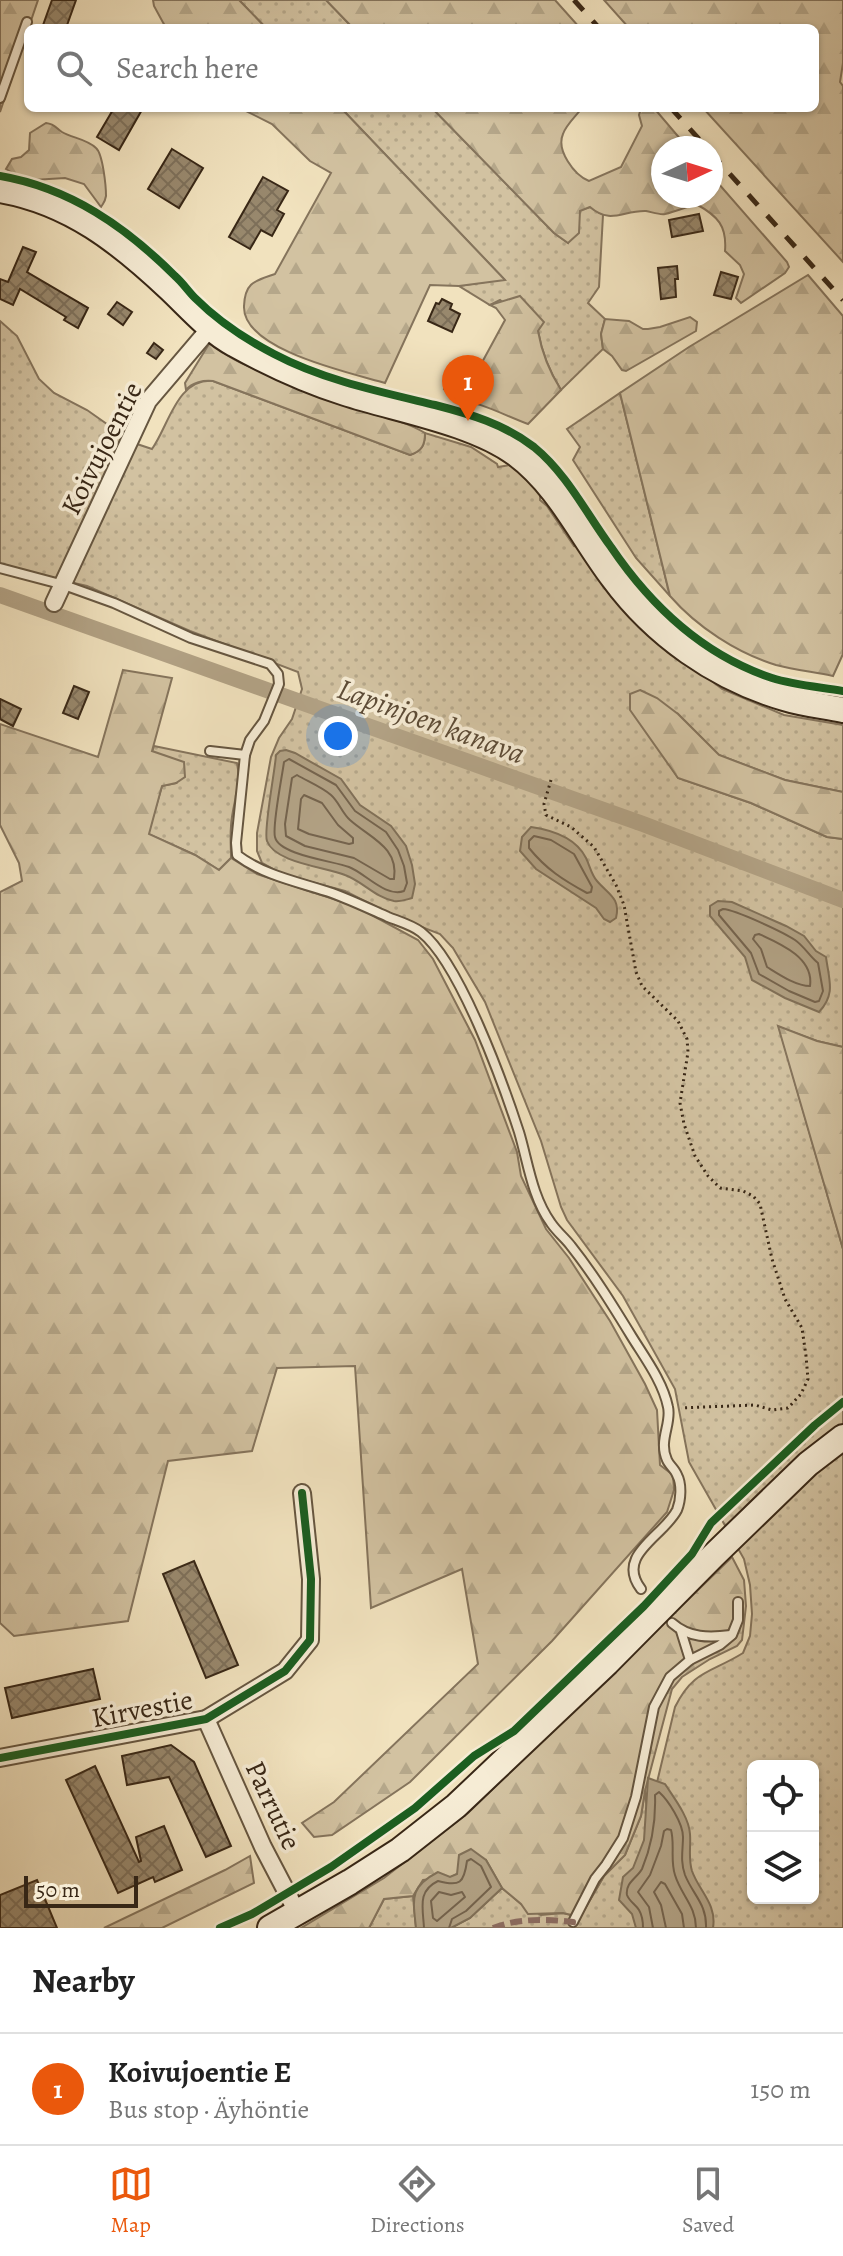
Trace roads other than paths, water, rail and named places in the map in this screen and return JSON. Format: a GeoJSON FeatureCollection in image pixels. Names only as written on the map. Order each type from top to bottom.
{"type":"FeatureCollection","features":[{"type":"Feature","properties":{"kind":"main road"},"geometry":{"type":"LineString","coordinates":[[0,190],[44,201],[90,225],[136,259],[230,342],[276,367],[344,393],[464,428],[515,453],[547,483],[635,605],[688,652],[759,690],[799,703],[843,710]]}},
{"type":"Feature","properties":{"kind":"main road"},"geometry":{"type":"LineString","coordinates":[[270,1928],[400,1850],[456,1806],[607,1663],[808,1464],[843,1437]]}},
{"type":"Feature","properties":{"kind":"street","name":"Koivujoentie"},"geometry":{"type":"LineString","coordinates":[[54,603],[148,401],[211,327]]}},
{"type":"Feature","properties":{"kind":"street","name":"Kirvestie"},"geometry":{"type":"LineString","coordinates":[[0,1758],[206,1719],[285,1671],[310,1640],[311,1579],[302,1493]]}},
{"type":"Feature","properties":{"kind":"street","name":"Parrutie"},"geometry":{"type":"LineString","coordinates":[[206,1719],[263,1847],[297,1912]]}},
{"type":"Feature","properties":{"kind":"lane"},"geometry":{"type":"LineString","coordinates":[[0,98],[24,30]]}},
{"type":"Feature","properties":{"kind":"lane"},"geometry":{"type":"LineString","coordinates":[[0,568],[64,585],[114,603],[191,638],[270,664],[278,674],[279,684],[264,721],[250,740],[245,755],[237,855],[250,865],[335,894],[419,930],[441,952],[491,1055],[538,1200],[551,1223],[614,1307],[644,1356],[669,1408],[664,1435],[667,1460],[678,1476],[681,1489],[677,1510],[643,1547],[632,1568],[634,1580],[641,1589]]}},
{"type":"Feature","properties":{"kind":"lane"},"geometry":{"type":"LineString","coordinates":[[210,751],[245,755]]}},
{"type":"Feature","properties":{"kind":"lane"},"geometry":{"type":"LineString","coordinates":[[573,1922],[595,1879],[623,1838],[636,1797],[654,1707],[670,1677],[690,1660],[720,1645],[732,1635],[738,1620],[738,1602]]}},
{"type":"Feature","properties":{"kind":"lane"},"geometry":{"type":"LineString","coordinates":[[672,1623],[681,1631],[700,1637],[732,1635]]}},
{"type":"Feature","properties":{"kind":"lane"},"geometry":{"type":"LineString","coordinates":[[681,1631],[690,1660]]}},
{"type":"Feature","properties":{"kind":"water"},"geometry":{"type":"Polygon","coordinates":[[[286,750],[341,779],[360,805],[391,826],[406,846],[412,865],[415,884],[412,898],[399,901],[387,899],[351,878],[290,859],[272,848],[266,835],[276,755],[286,750]]]}},
{"type":"Feature","properties":{"kind":"water"},"geometry":{"type":"Polygon","coordinates":[[[531,827],[570,840],[582,851],[595,878],[615,901],[616,918],[610,922],[604,919],[596,908],[536,869],[520,851],[522,837],[531,827]]]}},
{"type":"Feature","properties":{"kind":"water"},"geometry":{"type":"Polygon","coordinates":[[[718,901],[732,902],[786,926],[804,936],[816,951],[826,957],[829,993],[819,1012],[752,980],[745,957],[710,916],[710,906],[718,901]]]}},
{"type":"Feature","properties":{"kind":"water"},"geometry":{"type":"Polygon","coordinates":[[[648,1778],[665,1784],[687,1821],[691,1866],[710,1905],[713,1928],[636,1928],[632,1914],[619,1900],[623,1877],[633,1868],[644,1840],[648,1778]]]}},
{"type":"Feature","properties":{"kind":"water"},"geometry":{"type":"Polygon","coordinates":[[[471,1849],[486,1860],[502,1888],[470,1918],[451,1928],[416,1928],[414,1901],[422,1883],[438,1872],[450,1877],[457,1874],[459,1855],[471,1849]]]}},
{"type":"Feature","properties":{"kind":"waterway","name":"Lapinjoen kanava"},"geometry":{"type":"LineString","coordinates":[[0,595],[643,824],[843,900]]}},
{"type":"Feature","properties":{"kind":"railway"},"geometry":{"type":"LineString","coordinates":[[574,0],[595,24]]}},
{"type":"Feature","properties":{"kind":"railway"},"geometry":{"type":"LineString","coordinates":[[675,112],[696,136]]}},
{"type":"Feature","properties":{"kind":"railway"},"geometry":{"type":"LineString","coordinates":[[723,166],[843,300]]}},
{"type":"Feature","properties":{"kind":"place","name":"Koivujoentie E"},"geometry":{"type":"Point","coordinates":[468,421]}}]}
